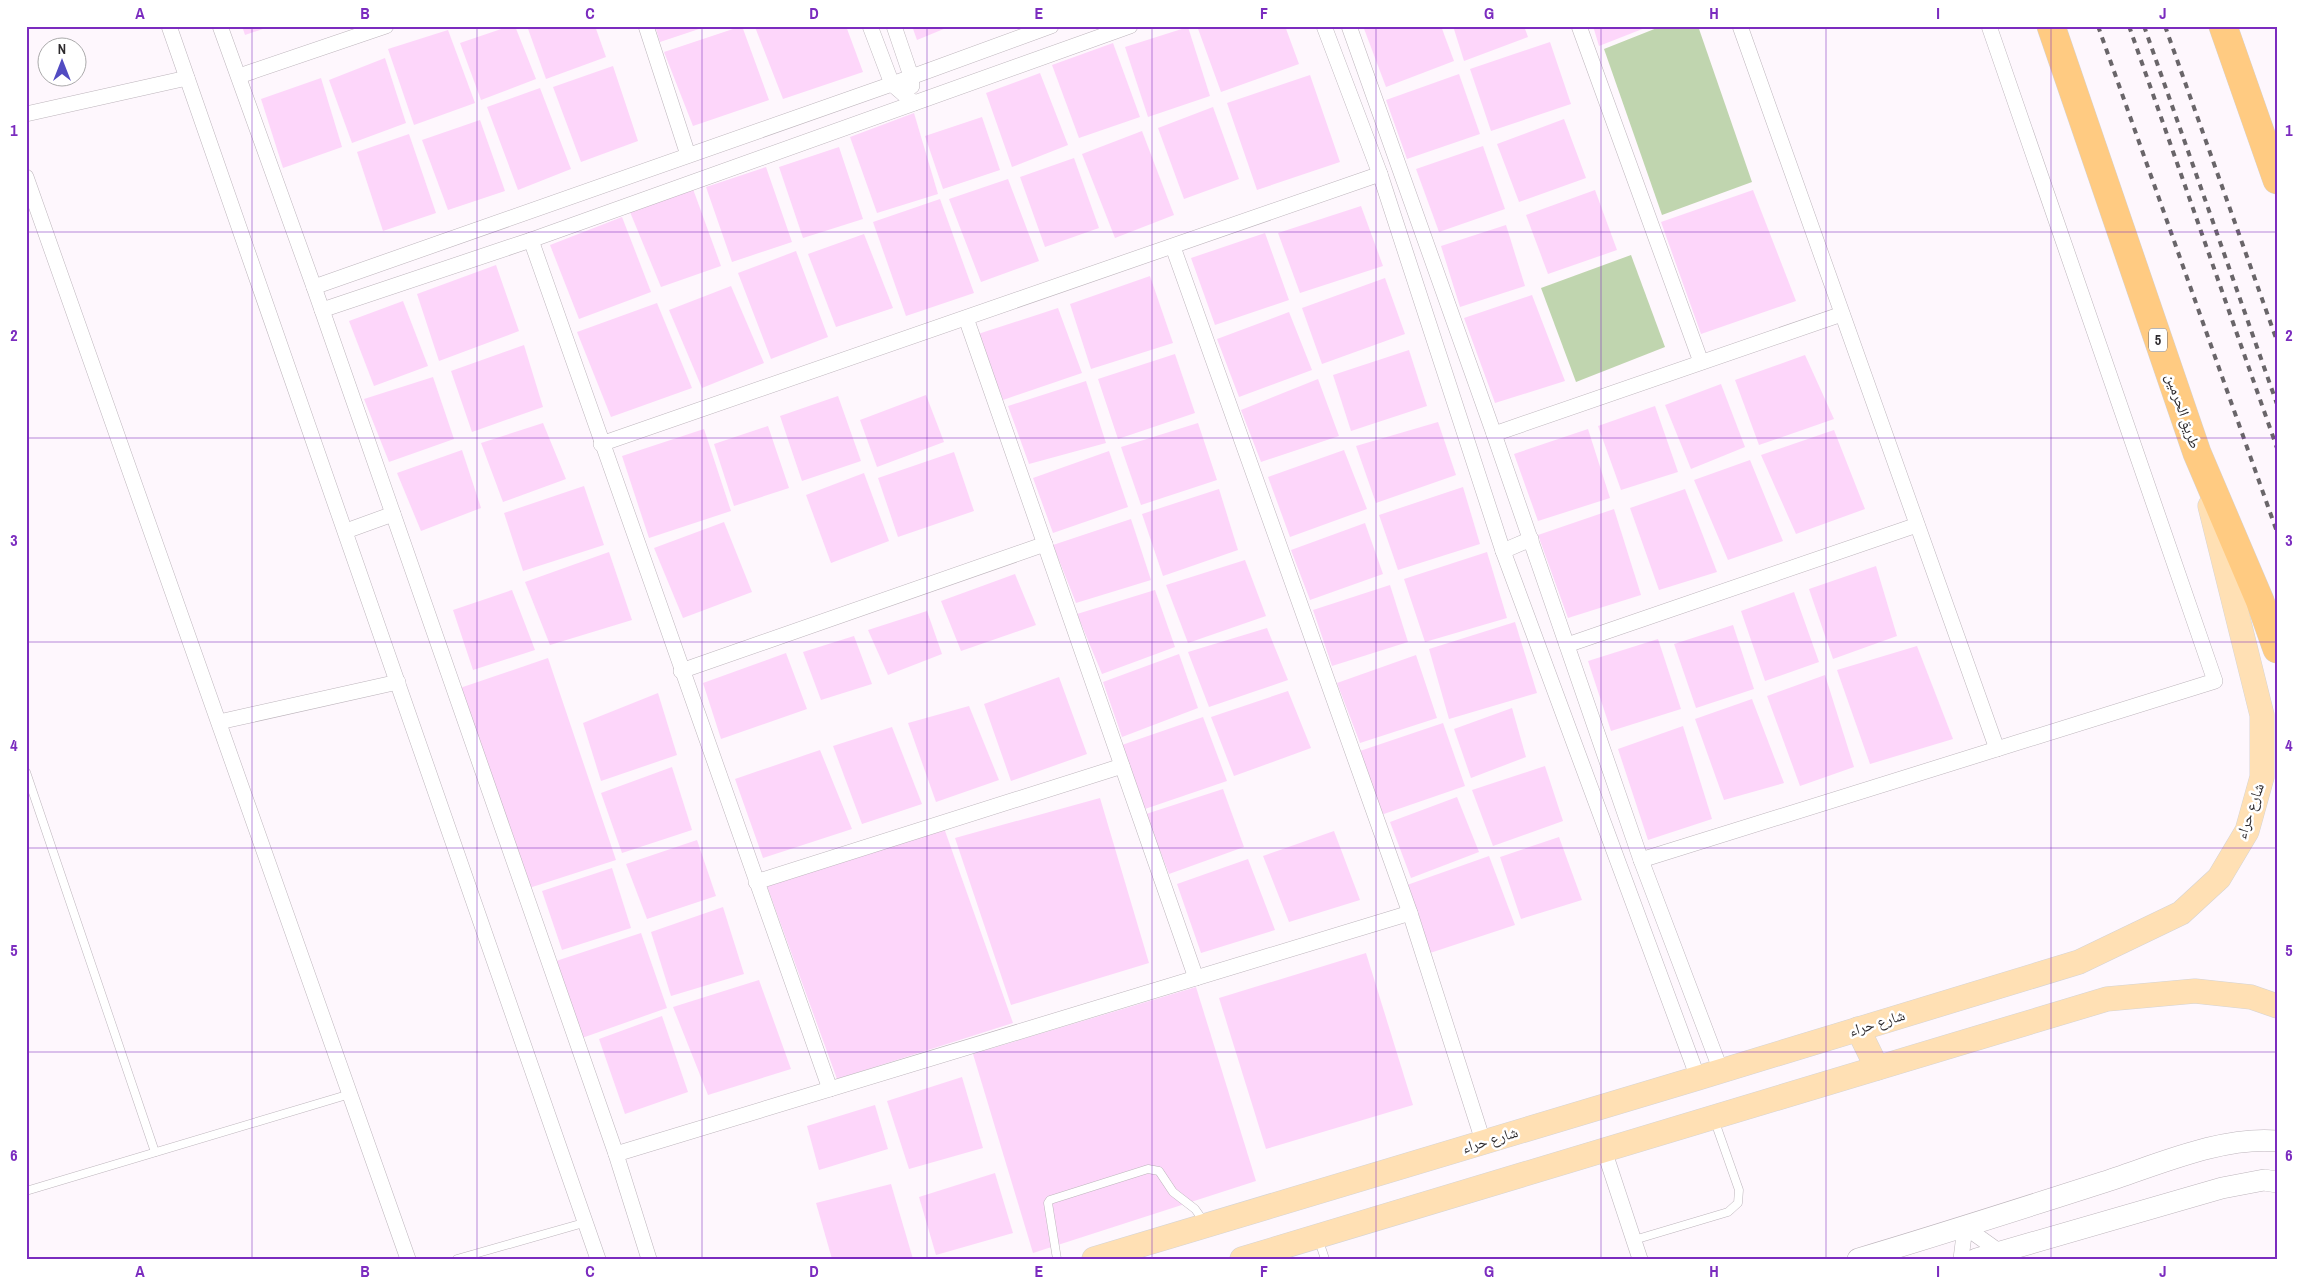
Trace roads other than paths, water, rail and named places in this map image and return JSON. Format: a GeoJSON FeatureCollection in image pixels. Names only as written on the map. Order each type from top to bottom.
{"type":"FeatureCollection","features":[{"type":"Feature","properties":{"kind":"highway","name":"طريق الحرمين"},"geometry":{"type":"LineString","coordinates":[[2051,26],[2197,453],[2260,601],[2277,649]]}},
{"type":"Feature","properties":{"kind":"highway"},"geometry":{"type":"LineString","coordinates":[[2223,26],[2277,180]]}},
{"type":"Feature","properties":{"kind":"main road","name":"شارع حراء"},"geometry":{"type":"LineString","coordinates":[[1094,1259],[2079,962],[2181,913],[2219,878],[2246,831],[2262,777],[2262,715],[2197,453]]}},
{"type":"Feature","properties":{"kind":"main road"},"geometry":{"type":"LineString","coordinates":[[1242,1259],[2107,999],[2195,991],[2250,998],[2277,1006]]}},
{"type":"Feature","properties":{"kind":"main road"},"geometry":{"type":"LineString","coordinates":[[1858,1029],[1878,1068]]}},
{"type":"Feature","properties":{"kind":"street"},"geometry":{"type":"LineString","coordinates":[[169,26],[587,1222],[598,1259]]}},
{"type":"Feature","properties":{"kind":"street"},"geometry":{"type":"LineString","coordinates":[[220,26],[314,287],[616,1154],[649,1259]]}},
{"type":"Feature","properties":{"kind":"street"},"geometry":{"type":"LineString","coordinates":[[239,76],[386,26]]}},
{"type":"Feature","properties":{"kind":"street"},"geometry":{"type":"LineString","coordinates":[[646,26],[688,155]]}},
{"type":"Feature","properties":{"kind":"street"},"geometry":{"type":"LineString","coordinates":[[870,26],[892,84],[914,103]]}},
{"type":"Feature","properties":{"kind":"street"},"geometry":{"type":"LineString","coordinates":[[894,26],[911,76],[914,103]]}},
{"type":"Feature","properties":{"kind":"street"},"geometry":{"type":"LineString","coordinates":[[314,287],[892,84],[1051,26]]}},
{"type":"Feature","properties":{"kind":"street"},"geometry":{"type":"LineString","coordinates":[[322,310],[530,240],[1130,26]]}},
{"type":"Feature","properties":{"kind":"street"},"geometry":{"type":"LineString","coordinates":[[1324,26],[1380,174],[1504,551],[1698,1078]]}},
{"type":"Feature","properties":{"kind":"street"},"geometry":{"type":"LineString","coordinates":[[1349,26],[1531,539],[1640,860],[1722,1071]]}},
{"type":"Feature","properties":{"kind":"street"},"geometry":{"type":"LineString","coordinates":[[1579,26],[1701,362]]}},
{"type":"Feature","properties":{"kind":"street"},"geometry":{"type":"LineString","coordinates":[[1740,26],[1997,749]]}},
{"type":"Feature","properties":{"kind":"street"},"geometry":{"type":"LineString","coordinates":[[1640,860],[2215,681],[1989,26]]}},
{"type":"Feature","properties":{"kind":"street"},"geometry":{"type":"LineString","coordinates":[[26,114],[187,78]]}},
{"type":"Feature","properties":{"kind":"street"},"geometry":{"type":"LineString","coordinates":[[601,444],[1380,174]]}},
{"type":"Feature","properties":{"kind":"street"},"geometry":{"type":"LineString","coordinates":[[26,177],[408,1259]]}},
{"type":"Feature","properties":{"kind":"street"},"geometry":{"type":"LineString","coordinates":[[530,240],[830,1089]]}},
{"type":"Feature","properties":{"kind":"street"},"geometry":{"type":"LineString","coordinates":[[1173,246],[1410,913],[1483,1142]]}},
{"type":"Feature","properties":{"kind":"street"},"geometry":{"type":"LineString","coordinates":[[1494,434],[1842,314]]}},
{"type":"Feature","properties":{"kind":"street"},"geometry":{"type":"LineString","coordinates":[[966,318],[1196,978]]}},
{"type":"Feature","properties":{"kind":"street"},"geometry":{"type":"LineString","coordinates":[[346,531],[393,514]]}},
{"type":"Feature","properties":{"kind":"street"},"geometry":{"type":"LineString","coordinates":[[1567,644],[1918,525]]}},
{"type":"Feature","properties":{"kind":"street"},"geometry":{"type":"LineString","coordinates":[[1504,551],[1531,539]]}},
{"type":"Feature","properties":{"kind":"street"},"geometry":{"type":"LineString","coordinates":[[681,671],[1045,544]]}},
{"type":"Feature","properties":{"kind":"street"},"geometry":{"type":"LineString","coordinates":[[218,722],[398,682]]}},
{"type":"Feature","properties":{"kind":"street"},"geometry":{"type":"LineString","coordinates":[[756,882],[1122,766]]}},
{"type":"Feature","properties":{"kind":"street"},"geometry":{"type":"LineString","coordinates":[[616,1154],[1410,913]]}},
{"type":"Feature","properties":{"kind":"street"},"geometry":{"type":"LineString","coordinates":[[1858,1259],[1965,1227],[2218,1146],[2264,1140],[2277,1141]]}},
{"type":"Feature","properties":{"kind":"street"},"geometry":{"type":"LineString","coordinates":[[1604,1150],[1640,1259]]}},
{"type":"Feature","properties":{"kind":"street"},"geometry":{"type":"LineString","coordinates":[[1976,1259],[2002,1255],[2222,1188],[2264,1180],[2277,1182]]}},
{"type":"Feature","properties":{"kind":"street"},"geometry":{"type":"LineString","coordinates":[[1965,1227],[2002,1255]]}},
{"type":"Feature","properties":{"kind":"street"},"geometry":{"type":"LineString","coordinates":[[1961,1259],[1965,1227]]}},
{"type":"Feature","properties":{"kind":"lane"},"geometry":{"type":"LineString","coordinates":[[26,772],[155,1152]]}},
{"type":"Feature","properties":{"kind":"lane"},"geometry":{"type":"LineString","coordinates":[[26,1191],[350,1094]]}},
{"type":"Feature","properties":{"kind":"lane"},"geometry":{"type":"LineString","coordinates":[[1634,1240],[1728,1212],[1738,1202],[1740,1190],[1713,1117]]}},
{"type":"Feature","properties":{"kind":"lane"},"geometry":{"type":"LineString","coordinates":[[1057,1259],[1048,1202],[1050,1200],[1148,1169],[1159,1172],[1174,1192],[1194,1209],[1206,1225]]}},
{"type":"Feature","properties":{"kind":"lane"},"geometry":{"type":"LineString","coordinates":[[457,1259],[587,1222]]}},
{"type":"Feature","properties":{"kind":"lane"},"geometry":{"type":"LineString","coordinates":[[1317,1236],[1325,1259]]}},
{"type":"Feature","properties":{"kind":"railway"},"geometry":{"type":"LineString","coordinates":[[2098,26],[2277,532]]}},
{"type":"Feature","properties":{"kind":"railway"},"geometry":{"type":"LineString","coordinates":[[2129,26],[2277,448]]}},
{"type":"Feature","properties":{"kind":"railway"},"geometry":{"type":"LineString","coordinates":[[2144,26],[2277,404]]}},
{"type":"Feature","properties":{"kind":"railway"},"geometry":{"type":"LineString","coordinates":[[2165,26],[2277,341]]}}]}
